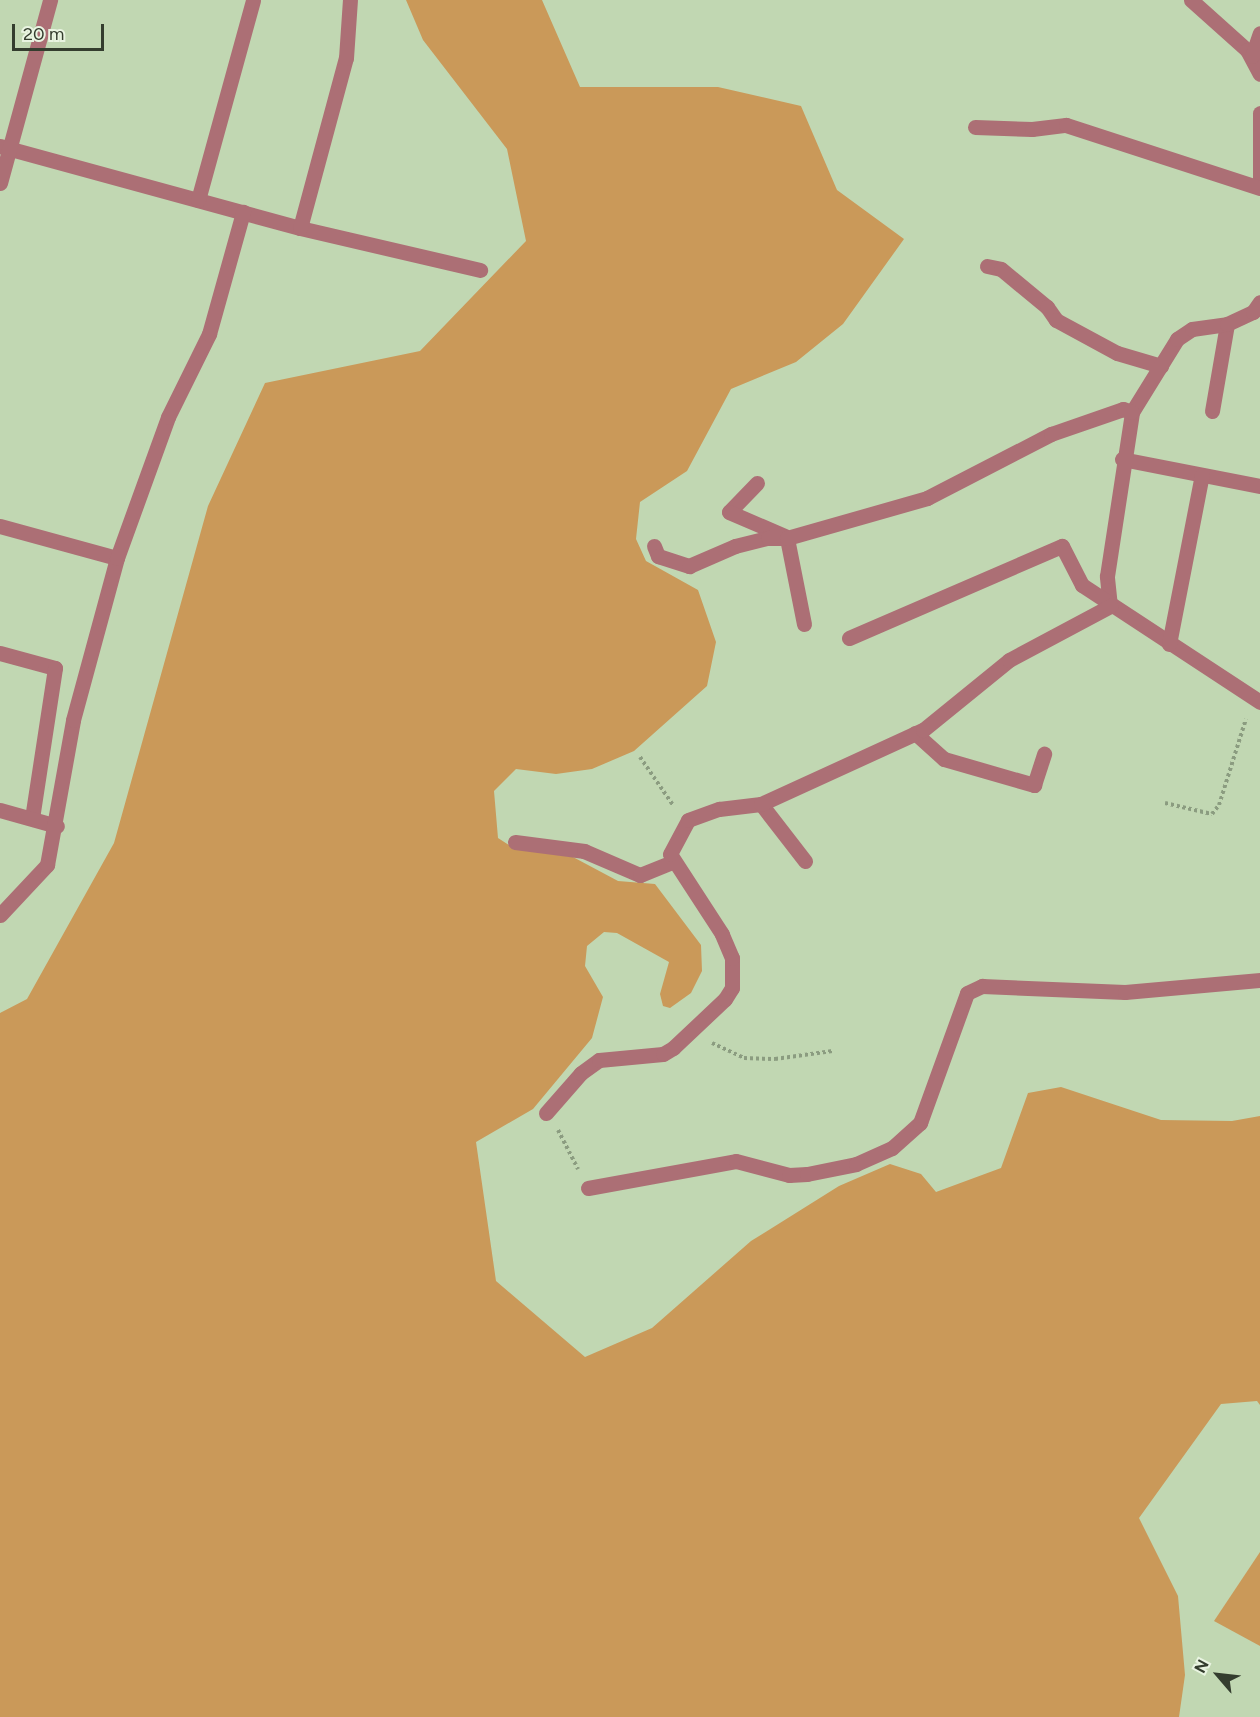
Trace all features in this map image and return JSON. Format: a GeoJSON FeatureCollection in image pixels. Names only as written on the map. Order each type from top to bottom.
{"type":"FeatureCollection","features":[{"type":"Feature","properties":{"kind":"street"},"geometry":{"type":"LineString","coordinates":[[0,183],[5,148],[50,0]]}},
{"type":"Feature","properties":{"kind":"street"},"geometry":{"type":"LineString","coordinates":[[198,200],[253,0]]}},
{"type":"Feature","properties":{"kind":"street"},"geometry":{"type":"LineString","coordinates":[[300,228],[345,58],[350,0]]}},
{"type":"Feature","properties":{"kind":"street"},"geometry":{"type":"LineString","coordinates":[[1191,0],[1252,56],[1260,74]]}},
{"type":"Feature","properties":{"kind":"street"},"geometry":{"type":"LineString","coordinates":[[1252,56],[1260,33]]}},
{"type":"Feature","properties":{"kind":"street"},"geometry":{"type":"LineString","coordinates":[[975,127],[1032,129],[1066,125],[1260,187],[1260,113]]}},
{"type":"Feature","properties":{"kind":"street"},"geometry":{"type":"LineString","coordinates":[[5,148],[300,228],[480,270]]}},
{"type":"Feature","properties":{"kind":"street"},"geometry":{"type":"LineString","coordinates":[[0,915],[47,865],[57,826],[73,720],[117,558],[168,417],[209,334],[243,212]]}},
{"type":"Feature","properties":{"kind":"street"},"geometry":{"type":"LineString","coordinates":[[987,266],[1001,269],[1047,307],[1056,320],[1117,353],[1161,366]]}},
{"type":"Feature","properties":{"kind":"street"},"geometry":{"type":"LineString","coordinates":[[1110,606],[1107,576],[1122,459],[1132,412],[1177,339],[1192,329],[1227,324],[1253,312],[1260,302]]}},
{"type":"Feature","properties":{"kind":"street"},"geometry":{"type":"LineString","coordinates":[[1212,411],[1227,324]]}},
{"type":"Feature","properties":{"kind":"street"},"geometry":{"type":"LineString","coordinates":[[654,546],[658,556],[689,566],[735,546],[768,538],[787,538],[927,498],[1051,434],[1123,409],[1132,412]]}},
{"type":"Feature","properties":{"kind":"street"},"geometry":{"type":"LineString","coordinates":[[1122,459],[1260,486]]}},
{"type":"Feature","properties":{"kind":"street"},"geometry":{"type":"LineString","coordinates":[[1169,644],[1202,475]]}},
{"type":"Feature","properties":{"kind":"street"},"geometry":{"type":"LineString","coordinates":[[757,483],[729,512],[787,538]]}},
{"type":"Feature","properties":{"kind":"street"},"geometry":{"type":"LineString","coordinates":[[0,526],[117,558]]}},
{"type":"Feature","properties":{"kind":"street"},"geometry":{"type":"LineString","coordinates":[[787,538],[804,624]]}},
{"type":"Feature","properties":{"kind":"street"},"geometry":{"type":"LineString","coordinates":[[849,638],[1062,546],[1082,585],[1110,606],[1256,700]]}},
{"type":"Feature","properties":{"kind":"street"},"geometry":{"type":"LineString","coordinates":[[546,1113],[581,1073],[599,1060],[663,1054],[729,993],[732,958],[722,934],[673,862],[670,854],[688,820],[719,809],[761,804],[915,734],[1009,660],[1110,606]]}},
{"type":"Feature","properties":{"kind":"street"},"geometry":{"type":"LineString","coordinates":[[0,653],[55,668],[32,818]]}},
{"type":"Feature","properties":{"kind":"street"},"geometry":{"type":"LineString","coordinates":[[915,734],[944,759],[1034,785],[1044,754]]}},
{"type":"Feature","properties":{"kind":"street"},"geometry":{"type":"LineString","coordinates":[[761,804],[805,861]]}},
{"type":"Feature","properties":{"kind":"street"},"geometry":{"type":"LineString","coordinates":[[0,810],[57,826]]}},
{"type":"Feature","properties":{"kind":"street"},"geometry":{"type":"LineString","coordinates":[[515,842],[584,851],[640,875],[673,862]]}},
{"type":"Feature","properties":{"kind":"street"},"geometry":{"type":"LineString","coordinates":[[588,1188],[736,1161],[789,1175],[807,1174],[856,1164],[892,1148],[920,1123],[967,993],[982,986],[1125,992],[1260,980]]}},
{"type":"Feature","properties":{"kind":"path"},"geometry":{"type":"LineString","coordinates":[[1165,803],[1212,814],[1219,805],[1256,700]]}},
{"type":"Feature","properties":{"kind":"path"},"geometry":{"type":"LineString","coordinates":[[640,757],[681,816],[688,820]]}},
{"type":"Feature","properties":{"kind":"path"},"geometry":{"type":"LineString","coordinates":[[693,1027],[720,1050],[744,1058],[775,1059],[832,1051]]}},
{"type":"Feature","properties":{"kind":"path"},"geometry":{"type":"LineString","coordinates":[[546,1113],[562,1135],[588,1188]]}},
{"type":"Feature","properties":{"kind":"shaded area"},"geometry":{"type":"Polygon","coordinates":[[[406,0],[542,0],[580,87],[718,87],[801,106],[837,190],[904,239],[843,324],[796,362],[731,389],[687,471],[640,502],[636,539],[646,561],[698,590],[716,642],[707,686],[634,751],[592,769],[556,774],[516,769],[494,791],[498,838],[515,849],[573,857],[618,881],[655,884],[701,945],[702,971],[691,993],[670,1008],[663,1006],[660,994],[669,962],[617,933],[604,932],[587,946],[585,966],[603,997],[592,1038],[533,1109],[476,1142],[496,1281],[585,1357],[652,1328],[751,1241],[839,1186],[890,1164],[921,1174],[936,1192],[1001,1168],[1028,1093],[1061,1087],[1161,1120],[1232,1121],[1260,1116],[1260,1405],[1257,1401],[1221,1404],[1139,1518],[1178,1596],[1185,1675],[1179,1717],[0,1717],[0,1013],[27,999],[114,843],[208,506],[265,383],[420,351],[526,241],[507,149],[423,40],[406,0]]]}},
{"type":"Feature","properties":{"kind":"shaded area"},"geometry":{"type":"Polygon","coordinates":[[[1260,1552],[1260,1646],[1214,1621],[1260,1552]]]}}]}
